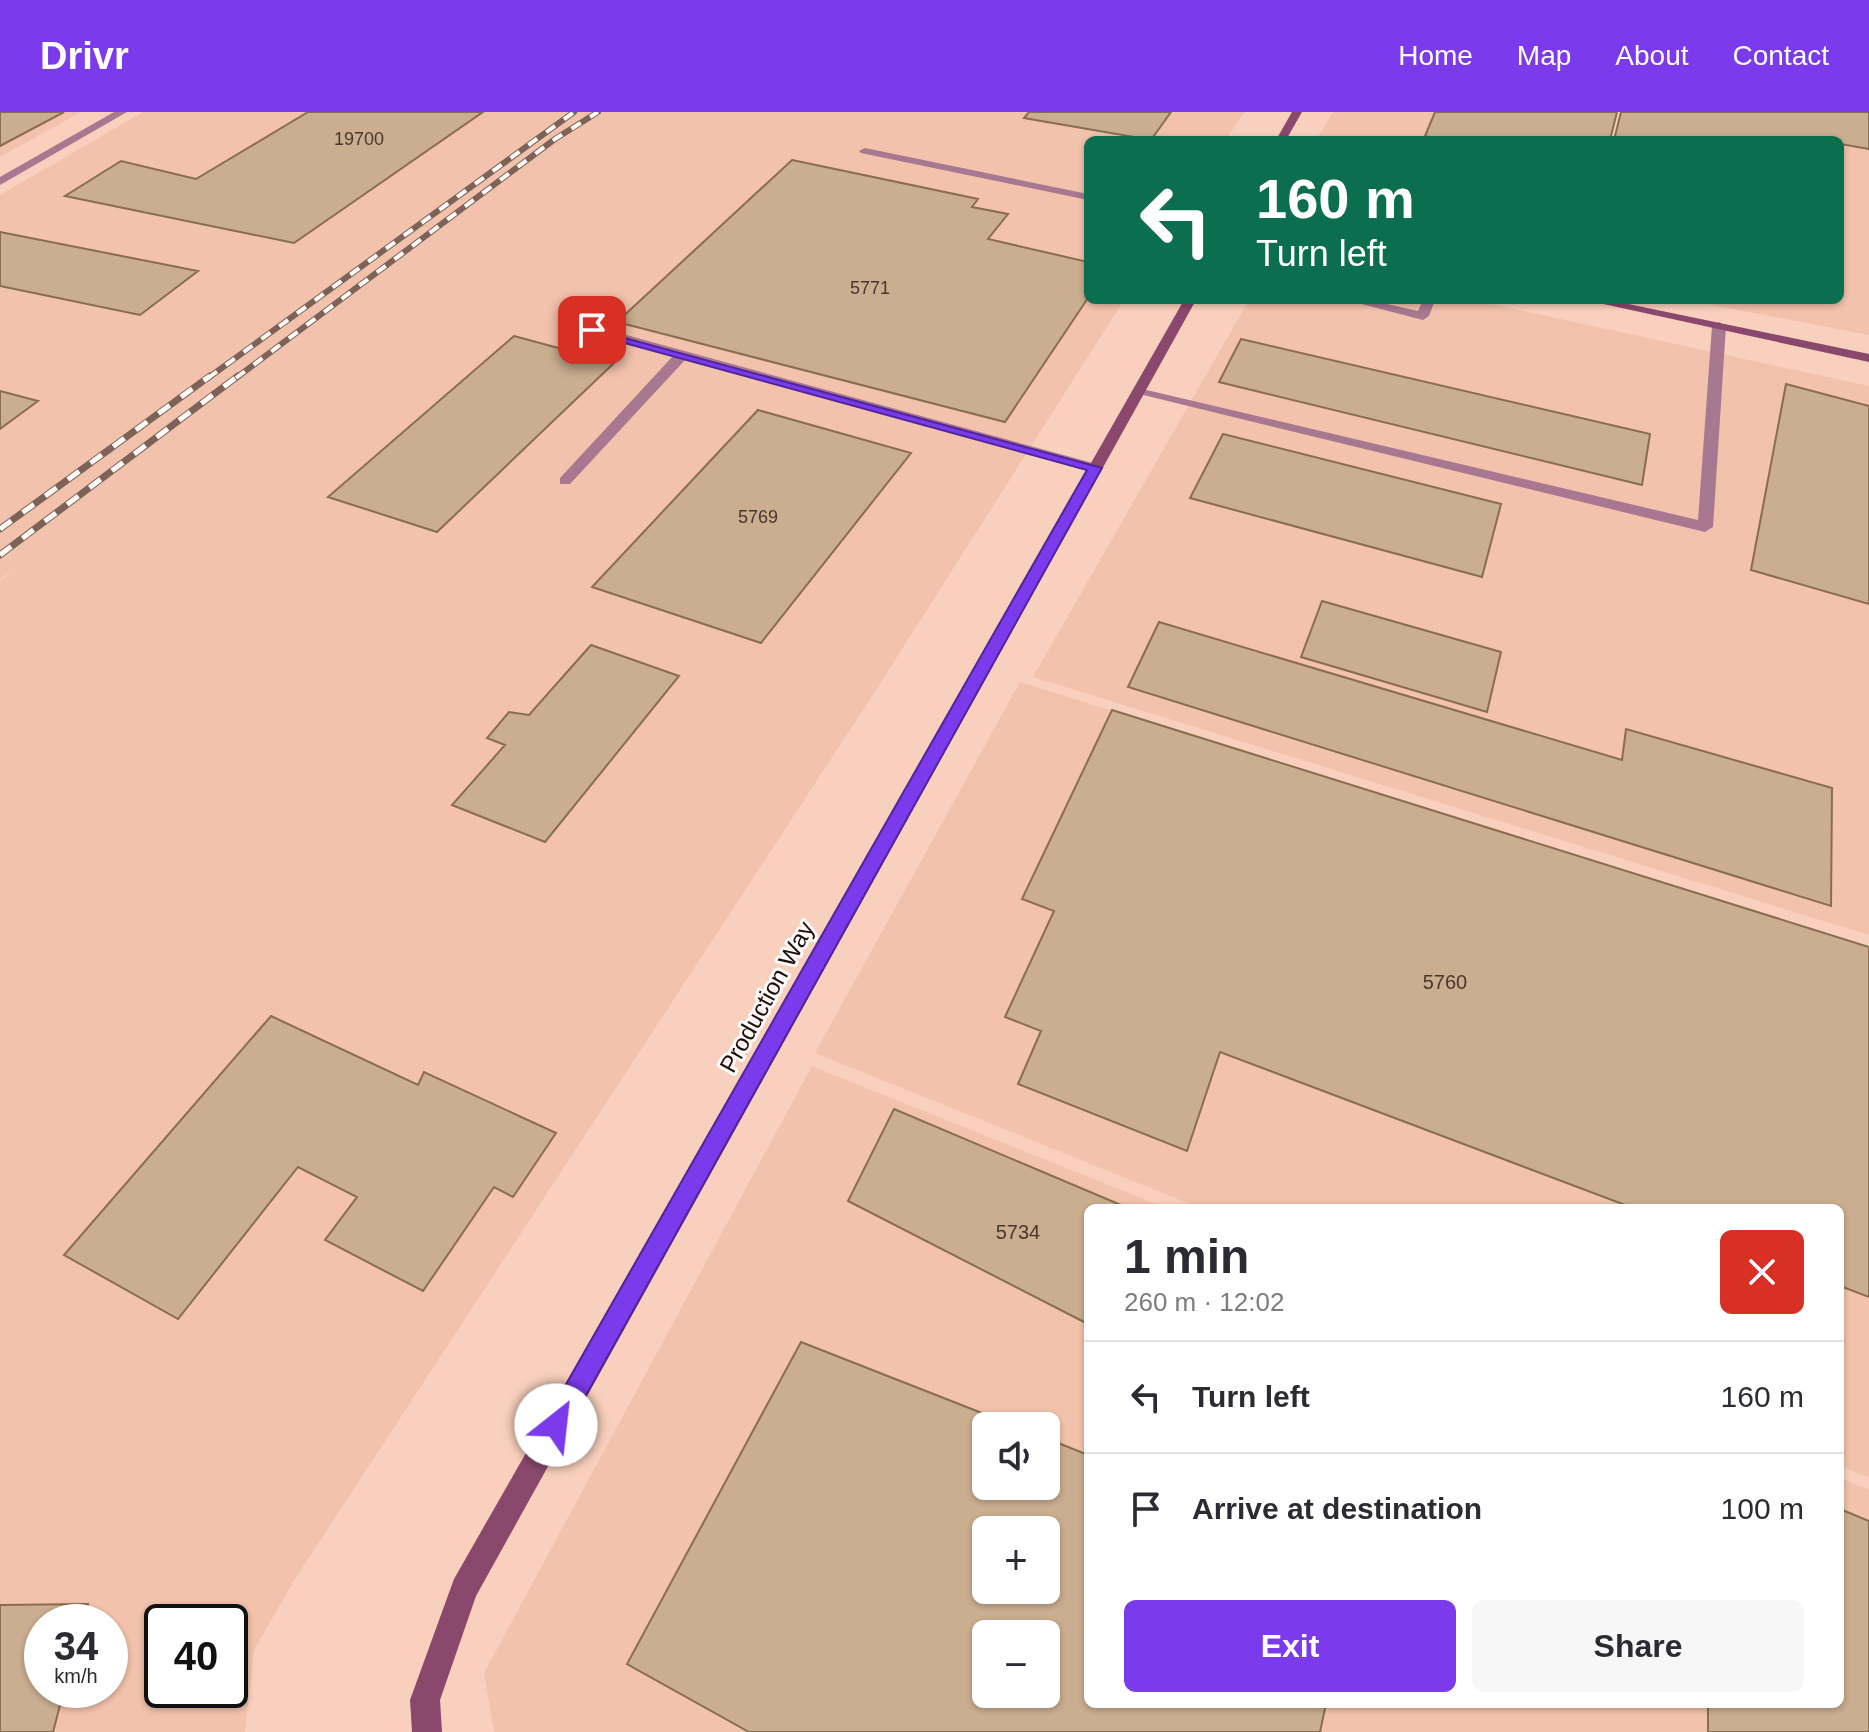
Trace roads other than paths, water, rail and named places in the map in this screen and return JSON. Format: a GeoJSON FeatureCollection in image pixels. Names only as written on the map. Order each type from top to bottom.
{"type":"FeatureCollection","features":[{"type":"Feature","properties":{"kind":"street"},"geometry":{"type":"LineString","coordinates":[[0,182],[122,112]]}},
{"type":"Feature","properties":{"kind":"street"},"geometry":{"type":"LineString","coordinates":[[1283,136],[1297,112]]}},
{"type":"Feature","properties":{"kind":"street"},"geometry":{"type":"LineString","coordinates":[[865,151],[1084,196]]}},
{"type":"Feature","properties":{"kind":"street","name":"Production Way"},"geometry":{"type":"LineString","coordinates":[[427,1732],[425,1700],[464,1589],[1188,304]]}},
{"type":"Feature","properties":{"kind":"street"},"geometry":{"type":"LineString","coordinates":[[1370,304],[1423,316],[1428,304]]}},
{"type":"Feature","properties":{"kind":"street"},"geometry":{"type":"LineString","coordinates":[[1611,304],[1869,358]]}},
{"type":"Feature","properties":{"kind":"street"},"geometry":{"type":"LineString","coordinates":[[1138,392],[1705,527],[1719,326]]}},
{"type":"Feature","properties":{"kind":"street"},"geometry":{"type":"LineString","coordinates":[[592,330],[1095,468]]}},
{"type":"Feature","properties":{"kind":"street"},"geometry":{"type":"LineString","coordinates":[[565,481],[682,355]]}},
{"type":"Feature","properties":{"kind":"railway"},"geometry":{"type":"LineString","coordinates":[[208,378],[574,112]]}},
{"type":"Feature","properties":{"kind":"railway"},"geometry":{"type":"LineString","coordinates":[[236,378],[555,139],[598,112]]}},
{"type":"Feature","properties":{"kind":"railway"},"geometry":{"type":"LineString","coordinates":[[0,529],[210,376]]}},
{"type":"Feature","properties":{"kind":"railway"},"geometry":{"type":"LineString","coordinates":[[0,555],[238,376]]}}]}
